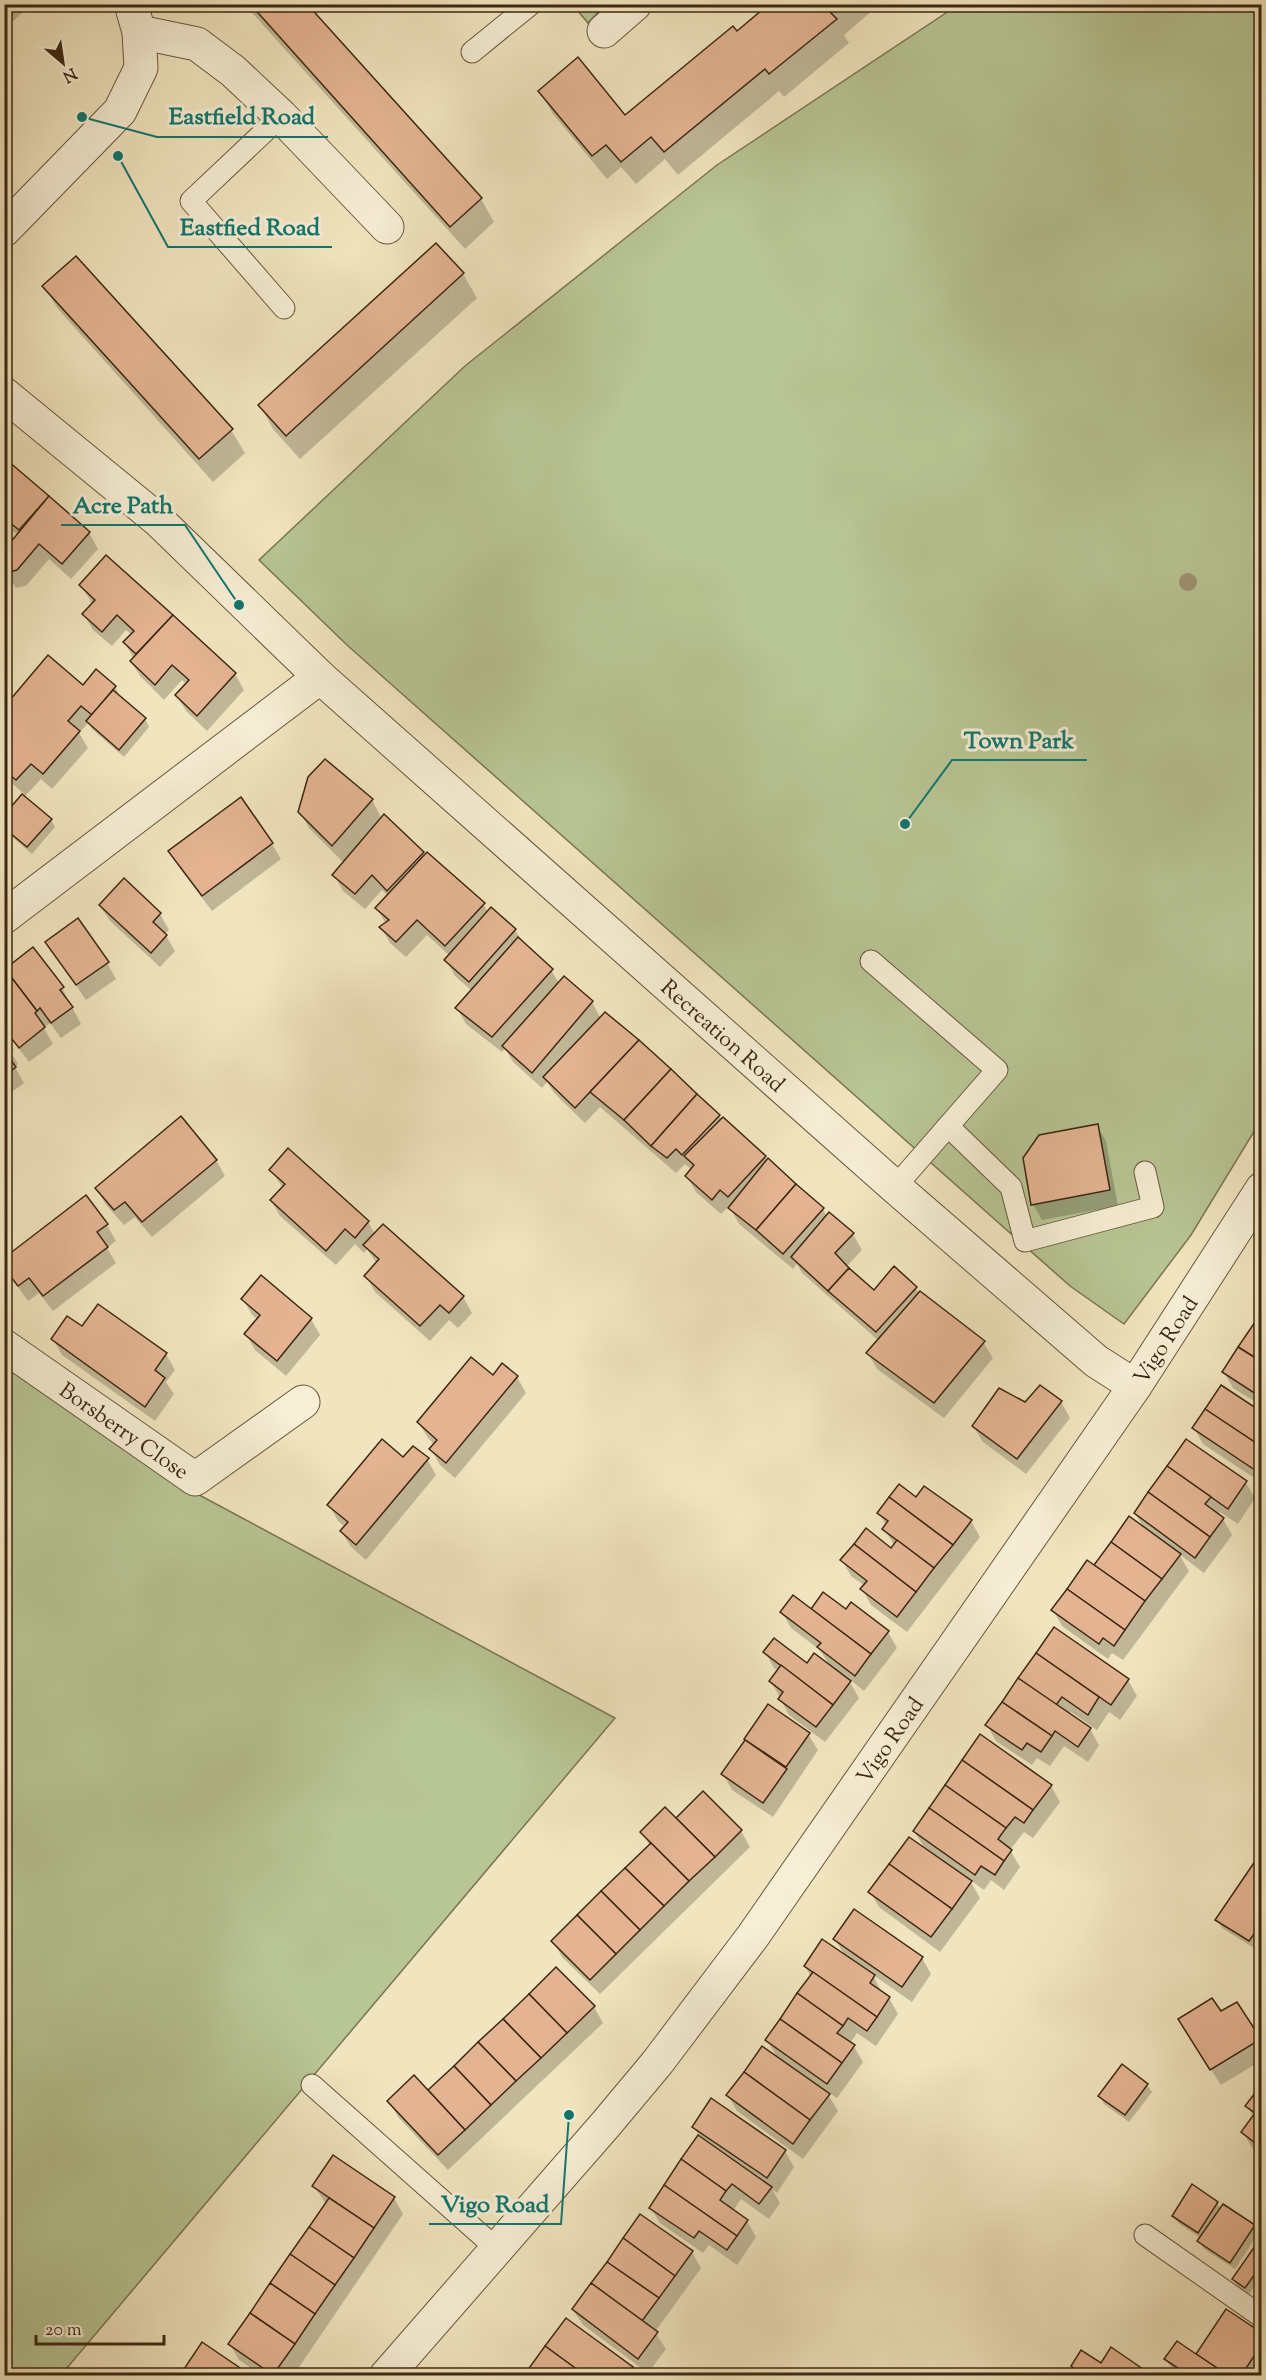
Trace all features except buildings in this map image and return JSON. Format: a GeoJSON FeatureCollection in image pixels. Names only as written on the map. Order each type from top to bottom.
{"type":"FeatureCollection","features":[{"type":"Feature","properties":{"kind":"street"},"geometry":{"type":"LineString","coordinates":[[604,31],[635,4]]}},
{"type":"Feature","properties":{"kind":"street"},"geometry":{"type":"LineString","coordinates":[[4,230],[120,111],[141,68],[135,18],[197,44],[233,71],[281,116],[387,227]]}},
{"type":"Feature","properties":{"kind":"street","name":"Recreation Road"},"geometry":{"type":"LineString","coordinates":[[4,394],[158,520],[320,677],[895,1187],[1096,1361],[1135,1386]]}},
{"type":"Feature","properties":{"kind":"street"},"geometry":{"type":"LineString","coordinates":[[4,917],[320,677]]}},
{"type":"Feature","properties":{"kind":"street","name":"Vigo Road"},"geometry":{"type":"LineString","coordinates":[[386,2376],[498,2250],[657,2063],[753,1936],[1135,1386],[1262,1189]]}},
{"type":"Feature","properties":{"kind":"street","name":"Borsberry Close"},"geometry":{"type":"LineString","coordinates":[[4,1346],[195,1479],[303,1402]]}},
{"type":"Feature","properties":{"kind":"lane"},"geometry":{"type":"LineString","coordinates":[[472,52],[531,4]]}},
{"type":"Feature","properties":{"kind":"lane"},"geometry":{"type":"LineString","coordinates":[[281,116],[191,201],[284,308]]}},
{"type":"Feature","properties":{"kind":"lane"},"geometry":{"type":"LineString","coordinates":[[871,961],[997,1070],[895,1187]]}},
{"type":"Feature","properties":{"kind":"lane"},"geometry":{"type":"LineString","coordinates":[[948,1126],[1011,1187],[1025,1240],[1153,1207],[1145,1172]]}},
{"type":"Feature","properties":{"kind":"lane"},"geometry":{"type":"LineString","coordinates":[[312,2085],[498,2250]]}},
{"type":"Feature","properties":{"kind":"lane"},"geometry":{"type":"LineString","coordinates":[[1145,2235],[1262,2317]]}},
{"type":"Feature","properties":{"kind":"green space"},"geometry":{"type":"Polygon","coordinates":[[[573,5],[605,5],[588,23],[573,5]]]}},
{"type":"Feature","properties":{"kind":"green space"},"geometry":{"type":"Polygon","coordinates":[[[958,5],[1261,5],[1261,1120],[1191,1235],[1124,1324],[1070,1286],[347,645],[259,560],[465,366],[717,165],[958,5]]]}},
{"type":"Feature","properties":{"kind":"green space"},"geometry":{"type":"Polygon","coordinates":[[[4,1364],[190,1490],[615,1718],[61,2375],[5,2375],[4,1364]]]}},
{"type":"Feature","properties":{"kind":"place","name":"Eastfield Road"},"geometry":{"type":"Point","coordinates":[82,117]}},
{"type":"Feature","properties":{"kind":"place","name":"Eastfied Road"},"geometry":{"type":"Point","coordinates":[118,156]}},
{"type":"Feature","properties":{"kind":"place","name":"Acre Path"},"geometry":{"type":"Point","coordinates":[239,605]}},
{"type":"Feature","properties":{"kind":"place","name":"Town Park"},"geometry":{"type":"Point","coordinates":[905,824]}},
{"type":"Feature","properties":{"kind":"place","name":"Vigo Road"},"geometry":{"type":"Point","coordinates":[569,2115]}}]}
